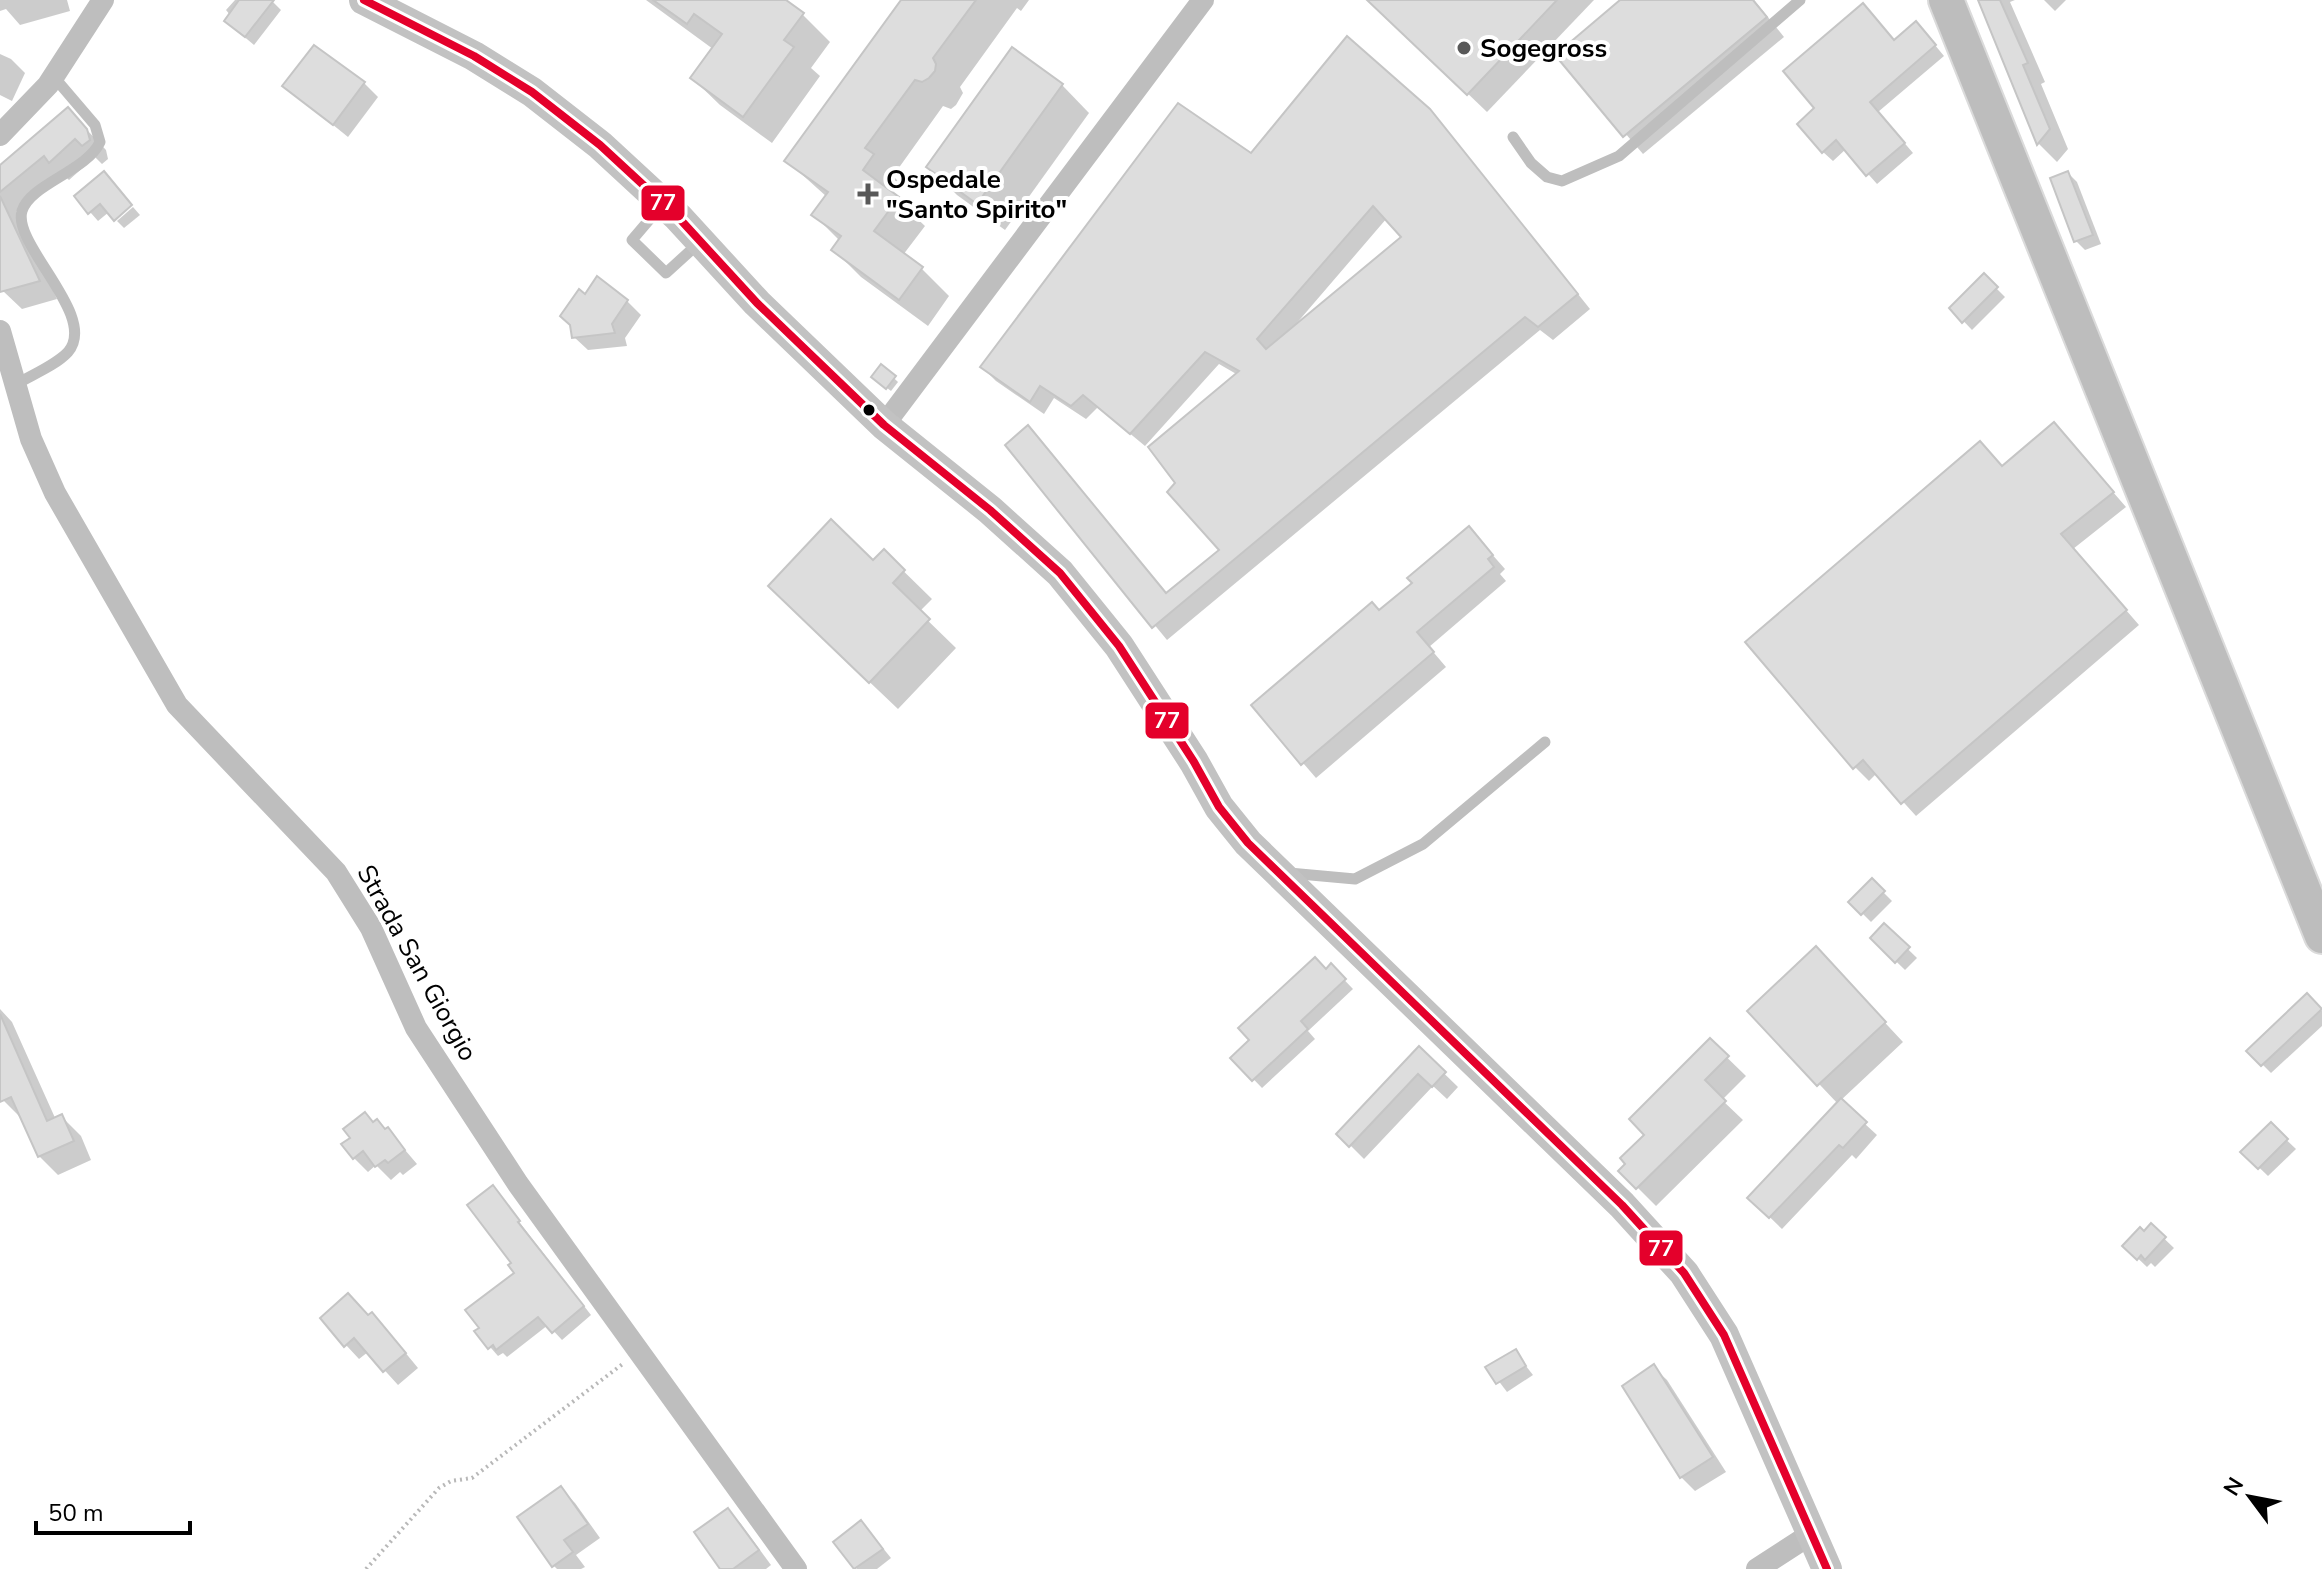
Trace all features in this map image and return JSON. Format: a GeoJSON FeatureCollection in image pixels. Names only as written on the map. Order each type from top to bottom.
{"type":"FeatureCollection","features":[{"type":"Feature","properties":{"kind":"main road"},"geometry":{"type":"LineString","coordinates":[[1946,0],[2322,936]]}},
{"type":"Feature","properties":{"kind":"street"},"geometry":{"type":"LineString","coordinates":[[0,135],[54,77],[103,0]]}},
{"type":"Feature","properties":{"kind":"street"},"geometry":{"type":"LineString","coordinates":[[364,0],[474,56],[532,92],[600,145],[664,202],[757,303],[884,425],[990,510],[1060,573],[1119,646],[1194,762],[1219,807],[1248,843],[1622,1205],[1684,1273],[1724,1335],[1827,1569]]}},
{"type":"Feature","properties":{"kind":"street"},"geometry":{"type":"LineString","coordinates":[[884,425],[1203,0]]}},
{"type":"Feature","properties":{"kind":"street","name":"Strada San Giorgio"},"geometry":{"type":"LineString","coordinates":[[0,331],[31,439],[55,493],[177,705],[336,872],[371,928],[416,1028],[518,1184],[796,1569]]}},
{"type":"Feature","properties":{"kind":"street"},"geometry":{"type":"LineString","coordinates":[[1757,1569],[1811,1534]]}},
{"type":"Feature","properties":{"kind":"lane"},"geometry":{"type":"LineString","coordinates":[[1513,137],[1531,163],[1547,177],[1562,181],[1619,156],[1800,0]]}},
{"type":"Feature","properties":{"kind":"lane"},"geometry":{"type":"LineString","coordinates":[[15,385],[62,357],[72,346],[74,338],[64,300],[22,227],[22,210],[32,196],[92,155],[100,142],[95,125],[54,77]]}},
{"type":"Feature","properties":{"kind":"lane"},"geometry":{"type":"LineString","coordinates":[[664,202],[632,240],[666,273],[701,241]]}},
{"type":"Feature","properties":{"kind":"lane"},"geometry":{"type":"LineString","coordinates":[[1277,872],[1355,879],[1423,844],[1545,742]]}},
{"type":"Feature","properties":{"kind":"path"},"geometry":{"type":"LineString","coordinates":[[366,1569],[439,1488],[451,1481],[472,1478],[639,1352]]}},
{"type":"Feature","properties":{"kind":"building"},"geometry":{"type":"Polygon","coordinates":[[[239,0],[274,0],[245,37],[224,21],[239,0]]]}},
{"type":"Feature","properties":{"kind":"building"},"geometry":{"type":"Polygon","coordinates":[[[653,0],[786,0],[804,13],[784,40],[794,47],[743,117],[690,78],[722,34],[694,14],[687,24],[653,0]]]}},
{"type":"Feature","properties":{"kind":"building"},"geometry":{"type":"Polygon","coordinates":[[[901,0],[976,0],[933,58],[935,71],[922,82],[915,80],[865,148],[874,154],[863,170],[899,197],[874,231],[923,267],[899,300],[831,250],[841,236],[811,215],[828,192],[784,161],[901,0]]]}},
{"type":"Feature","properties":{"kind":"building","name":"Sogegross"},"geometry":{"type":"Polygon","coordinates":[[[1367,0],[1557,0],[1467,95],[1367,0]]]}},
{"type":"Feature","properties":{"kind":"building"},"geometry":{"type":"Polygon","coordinates":[[[1620,0],[1753,0],[1767,17],[1623,137],[1555,55],[1620,0]]]}},
{"type":"Feature","properties":{"kind":"building"},"geometry":{"type":"Polygon","coordinates":[[[1978,0],[2000,0],[2028,63],[2023,65],[2050,129],[2037,145],[1978,0]]]}},
{"type":"Feature","properties":{"kind":"building"},"geometry":{"type":"Polygon","coordinates":[[[1863,3],[1894,40],[1916,21],[1936,45],[1870,102],[1905,143],[1866,176],[1836,140],[1822,153],[1797,124],[1814,108],[1783,71],[1863,3]]]}},
{"type":"Feature","properties":{"kind":"building"},"geometry":{"type":"Polygon","coordinates":[[[1347,36],[1430,109],[1578,294],[1538,327],[1525,317],[1152,628],[1005,445],[1028,425],[1166,593],[1219,550],[1167,492],[1175,483],[1148,447],[1239,371],[1205,352],[1130,434],[1083,395],[1071,406],[1040,386],[1030,402],[980,367],[1178,103],[1251,153],[1347,36]],[[1373,206],[1257,339],[1266,349],[1401,237],[1373,206]]]}},
{"type":"Feature","properties":{"kind":"building"},"geometry":{"type":"Polygon","coordinates":[[[314,45],[365,82],[333,125],[282,86],[314,45]]]}},
{"type":"Feature","properties":{"kind":"building"},"geometry":{"type":"Polygon","coordinates":[[[1012,47],[1063,84],[977,204],[926,167],[1012,47]]]}},
{"type":"Feature","properties":{"kind":"building"},"geometry":{"type":"Polygon","coordinates":[[[68,107],[87,129],[90,140],[82,146],[75,139],[49,163],[44,156],[0,192],[0,165],[68,107]]]}},
{"type":"Feature","properties":{"kind":"building"},"geometry":{"type":"Polygon","coordinates":[[[104,171],[132,205],[114,221],[100,204],[88,214],[74,196],[104,171]]]}},
{"type":"Feature","properties":{"kind":"building"},"geometry":{"type":"Polygon","coordinates":[[[2068,171],[2093,235],[2074,242],[2050,178],[2068,171]]]}},
{"type":"Feature","properties":{"kind":"building"},"geometry":{"type":"Polygon","coordinates":[[[0,196],[40,281],[0,292],[0,196]]]}},
{"type":"Feature","properties":{"kind":"building"},"geometry":{"type":"Polygon","coordinates":[[[1984,273],[1998,287],[1962,323],[1949,308],[1984,273]]]}},
{"type":"Feature","properties":{"kind":"building"},"geometry":{"type":"Polygon","coordinates":[[[597,276],[628,300],[612,324],[615,333],[572,338],[570,325],[560,316],[579,289],[585,294],[597,276]]]}},
{"type":"Feature","properties":{"kind":"building"},"geometry":{"type":"Polygon","coordinates":[[[881,364],[896,376],[886,389],[871,377],[881,364]]]}},
{"type":"Feature","properties":{"kind":"building"},"geometry":{"type":"Polygon","coordinates":[[[2054,422],[2114,492],[2061,534],[2127,610],[1901,804],[1863,760],[1853,769],[1745,642],[1980,441],[2002,466],[2054,422]]]}},
{"type":"Feature","properties":{"kind":"building"},"geometry":{"type":"Polygon","coordinates":[[[831,519],[873,560],[884,549],[905,570],[893,583],[930,619],[869,683],[768,586],[831,519]]]}},
{"type":"Feature","properties":{"kind":"building"},"geometry":{"type":"Polygon","coordinates":[[[1469,526],[1493,555],[1488,559],[1494,567],[1417,632],[1434,652],[1301,765],[1251,705],[1372,602],[1379,610],[1412,583],[1407,578],[1469,526]]]}},
{"type":"Feature","properties":{"kind":"building"},"geometry":{"type":"Polygon","coordinates":[[[1872,878],[1885,891],[1861,915],[1848,902],[1872,878]]]}},
{"type":"Feature","properties":{"kind":"building"},"geometry":{"type":"Polygon","coordinates":[[[1884,923],[1910,947],[1895,963],[1870,938],[1884,923]]]}},
{"type":"Feature","properties":{"kind":"building"},"geometry":{"type":"Polygon","coordinates":[[[1816,946],[1886,1022],[1817,1086],[1747,1011],[1816,946]]]}},
{"type":"Feature","properties":{"kind":"building"},"geometry":{"type":"Polygon","coordinates":[[[1315,957],[1326,969],[1331,963],[1346,979],[1301,1021],[1308,1029],[1252,1081],[1230,1058],[1249,1040],[1238,1028],[1315,957]]]}},
{"type":"Feature","properties":{"kind":"building"},"geometry":{"type":"Polygon","coordinates":[[[2307,993],[2322,1009],[2261,1066],[2246,1051],[2307,993]]]}},
{"type":"Feature","properties":{"kind":"building"},"geometry":{"type":"Polygon","coordinates":[[[0,1014],[47,1121],[62,1114],[74,1141],[38,1157],[11,1097],[0,1102],[0,1014]]]}},
{"type":"Feature","properties":{"kind":"building"},"geometry":{"type":"Polygon","coordinates":[[[1710,1038],[1729,1056],[1705,1080],[1726,1101],[1636,1189],[1618,1171],[1625,1164],[1620,1158],[1644,1135],[1629,1119],[1710,1038]]]}},
{"type":"Feature","properties":{"kind":"building"},"geometry":{"type":"Polygon","coordinates":[[[1419,1046],[1446,1072],[1432,1087],[1418,1074],[1349,1147],[1336,1134],[1419,1046]]]}},
{"type":"Feature","properties":{"kind":"building"},"geometry":{"type":"Polygon","coordinates":[[[1841,1098],[1867,1122],[1843,1148],[1839,1145],[1769,1218],[1747,1198],[1841,1098]]]}},
{"type":"Feature","properties":{"kind":"building"},"geometry":{"type":"Polygon","coordinates":[[[365,1112],[373,1122],[377,1119],[385,1129],[388,1127],[405,1150],[388,1163],[385,1160],[375,1167],[363,1151],[353,1159],[341,1144],[350,1138],[343,1129],[365,1112]]]}},
{"type":"Feature","properties":{"kind":"building"},"geometry":{"type":"Polygon","coordinates":[[[2271,1122],[2288,1139],[2258,1169],[2240,1152],[2271,1122]]]}},
{"type":"Feature","properties":{"kind":"building"},"geometry":{"type":"Polygon","coordinates":[[[493,1185],[584,1306],[552,1333],[538,1317],[496,1350],[493,1345],[488,1349],[474,1331],[479,1328],[465,1310],[514,1273],[508,1265],[511,1263],[467,1205],[493,1185]]]}},
{"type":"Feature","properties":{"kind":"building"},"geometry":{"type":"Polygon","coordinates":[[[2151,1223],[2166,1237],[2145,1260],[2141,1255],[2137,1260],[2122,1246],[2140,1227],[2144,1231],[2151,1223]]]}},
{"type":"Feature","properties":{"kind":"building"},"geometry":{"type":"Polygon","coordinates":[[[348,1293],[368,1315],[372,1312],[406,1353],[383,1372],[354,1338],[344,1347],[320,1318],[348,1293]]]}},
{"type":"Feature","properties":{"kind":"building"},"geometry":{"type":"Polygon","coordinates":[[[1516,1349],[1526,1366],[1496,1384],[1485,1367],[1516,1349]]]}},
{"type":"Feature","properties":{"kind":"building"},"geometry":{"type":"Polygon","coordinates":[[[1654,1364],[1713,1457],[1680,1478],[1622,1386],[1654,1364]]]}},
{"type":"Feature","properties":{"kind":"building"},"geometry":{"type":"Polygon","coordinates":[[[561,1486],[588,1524],[564,1540],[573,1552],[552,1567],[517,1517],[561,1486]]]}},
{"type":"Feature","properties":{"kind":"building"},"geometry":{"type":"Polygon","coordinates":[[[728,1508],[759,1550],[733,1569],[720,1569],[694,1532],[728,1508]]]}},
{"type":"Feature","properties":{"kind":"building"},"geometry":{"type":"Polygon","coordinates":[[[861,1520],[883,1549],[854,1569],[833,1542],[861,1520]]]}},
{"type":"Feature","properties":{"kind":"transit line","name":"77"},"geometry":{"type":"LineString","coordinates":[[364,0],[474,56],[532,92],[600,145],[678,217],[757,303],[884,425],[990,510],[1060,573],[1119,646],[1194,762],[1219,807],[1248,843],[1622,1205],[1684,1273],[1724,1335],[1827,1569]]}},
{"type":"Feature","properties":{"kind":"place","name":"Sogegross"},"geometry":{"type":"Point","coordinates":[1464,48]}},
{"type":"Feature","properties":{"kind":"place","name":"Ospedale \"Santo Spirito\""},"geometry":{"type":"Point","coordinates":[868,194]}}]}
